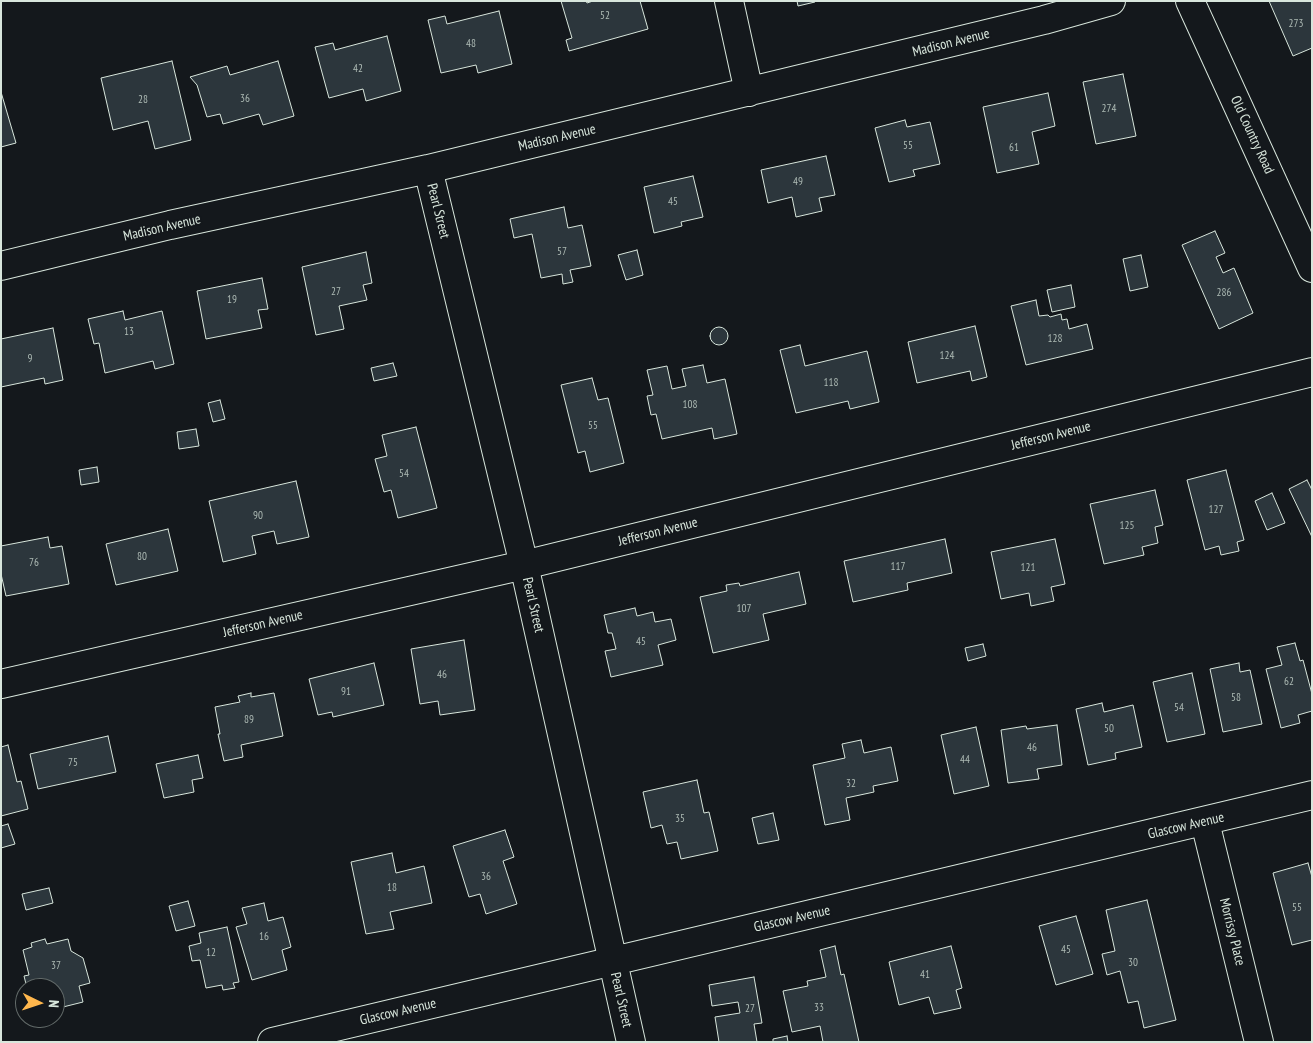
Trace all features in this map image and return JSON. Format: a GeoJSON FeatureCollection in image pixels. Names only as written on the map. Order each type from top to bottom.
{"type":"FeatureCollection","features":[{"type":"Feature","properties":{"kind":"street"},"geometry":{"type":"LineString","coordinates":[[729,1],[749,92]]}},
{"type":"Feature","properties":{"kind":"street","name":"Madison Avenue"},"geometry":{"type":"LineString","coordinates":[[1,266],[170,226],[428,169],[1044,20],[1111,1]]}},
{"type":"Feature","properties":{"kind":"street","name":"Old Country Road"},"geometry":{"type":"LineString","coordinates":[[1190,1],[1309,252]]}},
{"type":"Feature","properties":{"kind":"street","name":"Pearl Street"},"geometry":{"type":"LineString","coordinates":[[428,169],[524,565],[631,1042]]}},
{"type":"Feature","properties":{"kind":"street","name":"Jefferson Avenue"},"geometry":{"type":"LineString","coordinates":[[1,684],[524,565],[1312,372]]}},
{"type":"Feature","properties":{"kind":"street","name":"Glascow Avenue"},"geometry":{"type":"LineString","coordinates":[[272,1042],[1205,822],[1312,795]]}},
{"type":"Feature","properties":{"kind":"street","name":"Morrissy Place"},"geometry":{"type":"LineString","coordinates":[[1205,822],[1259,1042]]}},
{"type":"Feature","properties":{"kind":"building"},"geometry":{"type":"Polygon","coordinates":[[[561,1],[586,1],[587,3],[593,1],[640,1],[648,29],[569,51],[566,40],[572,38],[561,1]]]}},
{"type":"Feature","properties":{"kind":"building"},"geometry":{"type":"Polygon","coordinates":[[[797,1],[815,1],[815,2],[798,6],[797,1]]]}},
{"type":"Feature","properties":{"kind":"building"},"geometry":{"type":"Polygon","coordinates":[[[1269,1],[1312,1],[1312,48],[1293,56],[1269,1]]]}},
{"type":"Feature","properties":{"kind":"building"},"geometry":{"type":"Polygon","coordinates":[[[499,11],[512,64],[478,73],[476,65],[441,73],[428,20],[445,16],[447,24],[499,11]]]}},
{"type":"Feature","properties":{"kind":"building"},"geometry":{"type":"Polygon","coordinates":[[[387,36],[401,91],[366,101],[363,89],[329,98],[315,47],[333,43],[335,50],[387,36]]]}},
{"type":"Feature","properties":{"kind":"building"},"geometry":{"type":"Polygon","coordinates":[[[172,61],[191,140],[155,149],[148,121],[113,130],[101,78],[172,61]]]}},
{"type":"Feature","properties":{"kind":"building"},"geometry":{"type":"Polygon","coordinates":[[[278,61],[294,116],[263,125],[259,114],[223,124],[220,114],[207,117],[197,85],[190,77],[227,66],[230,75],[278,61]]]}},
{"type":"Feature","properties":{"kind":"building"},"geometry":{"type":"Polygon","coordinates":[[[1123,74],[1136,136],[1096,144],[1083,82],[1123,74]]]}},
{"type":"Feature","properties":{"kind":"building"},"geometry":{"type":"Polygon","coordinates":[[[1,92],[16,143],[1,147],[1,92]]]}},
{"type":"Feature","properties":{"kind":"building"},"geometry":{"type":"Polygon","coordinates":[[[1048,93],[1055,126],[1032,132],[1039,164],[997,173],[983,107],[1048,93]]]}},
{"type":"Feature","properties":{"kind":"building"},"geometry":{"type":"Polygon","coordinates":[[[905,120],[907,127],[930,122],[940,164],[913,170],[915,176],[889,182],[875,128],[905,120]]]}},
{"type":"Feature","properties":{"kind":"building"},"geometry":{"type":"Polygon","coordinates":[[[826,156],[835,195],[819,198],[822,211],[796,217],[792,197],[768,203],[761,170],[826,156]]]}},
{"type":"Feature","properties":{"kind":"building"},"geometry":{"type":"Polygon","coordinates":[[[693,176],[703,217],[681,222],[682,226],[654,233],[644,187],[693,176]]]}},
{"type":"Feature","properties":{"kind":"building"},"geometry":{"type":"Polygon","coordinates":[[[564,207],[568,228],[582,225],[591,266],[570,270],[573,282],[563,284],[562,274],[541,278],[532,234],[514,238],[510,219],[564,207]]]}},
{"type":"Feature","properties":{"kind":"building"},"geometry":{"type":"Polygon","coordinates":[[[1215,231],[1225,253],[1216,257],[1223,273],[1234,268],[1253,313],[1219,329],[1182,245],[1215,231]]]}},
{"type":"Feature","properties":{"kind":"building"},"geometry":{"type":"Polygon","coordinates":[[[637,250],[643,275],[626,280],[618,255],[637,250]]]}},
{"type":"Feature","properties":{"kind":"building"},"geometry":{"type":"Polygon","coordinates":[[[366,252],[372,283],[363,285],[367,300],[339,306],[344,329],[316,335],[302,267],[366,252]]]}},
{"type":"Feature","properties":{"kind":"building"},"geometry":{"type":"Polygon","coordinates":[[[1141,255],[1148,287],[1130,291],[1123,259],[1141,255]]]}},
{"type":"Feature","properties":{"kind":"building"},"geometry":{"type":"Polygon","coordinates":[[[262,278],[268,309],[258,310],[262,328],[206,339],[197,291],[262,278]]]}},
{"type":"Feature","properties":{"kind":"building"},"geometry":{"type":"Polygon","coordinates":[[[1071,285],[1075,307],[1052,312],[1047,290],[1071,285]]]}},
{"type":"Feature","properties":{"kind":"building"},"geometry":{"type":"Polygon","coordinates":[[[1036,300],[1039,316],[1048,315],[1050,317],[1061,314],[1062,320],[1067,319],[1069,329],[1087,324],[1093,349],[1026,365],[1011,306],[1036,300]]]}},
{"type":"Feature","properties":{"kind":"building"},"geometry":{"type":"Polygon","coordinates":[[[123,311],[125,320],[162,311],[174,364],[155,369],[153,361],[105,373],[99,343],[94,344],[88,319],[123,311]]]}},
{"type":"Feature","properties":{"kind":"building"},"geometry":{"type":"Polygon","coordinates":[[[975,326],[987,377],[972,381],[970,371],[917,383],[908,342],[975,326]]]}},
{"type":"Feature","properties":{"kind":"building"},"geometry":{"type":"Polygon","coordinates":[[[719,327],[725,330],[728,336],[725,342],[719,345],[713,342],[710,336],[713,330],[719,327]]]}},
{"type":"Feature","properties":{"kind":"building"},"geometry":{"type":"Polygon","coordinates":[[[53,328],[63,380],[45,384],[44,378],[1,387],[1,339],[53,328]]]}},
{"type":"Feature","properties":{"kind":"building"},"geometry":{"type":"Polygon","coordinates":[[[800,345],[805,366],[867,351],[879,402],[850,409],[848,401],[796,413],[780,350],[800,345]]]}},
{"type":"Feature","properties":{"kind":"building"},"geometry":{"type":"Polygon","coordinates":[[[393,363],[397,376],[374,381],[371,368],[393,363]]]}},
{"type":"Feature","properties":{"kind":"building"},"geometry":{"type":"Polygon","coordinates":[[[703,365],[707,383],[725,379],[737,434],[714,439],[712,428],[662,439],[656,414],[651,415],[647,396],[653,395],[647,370],[667,366],[672,389],[686,386],[682,369],[703,365]]]}},
{"type":"Feature","properties":{"kind":"building"},"geometry":{"type":"Polygon","coordinates":[[[592,378],[598,400],[608,398],[624,463],[590,472],[585,451],[578,453],[561,385],[592,378]]]}},
{"type":"Feature","properties":{"kind":"building"},"geometry":{"type":"Polygon","coordinates":[[[220,400],[225,419],[213,422],[208,403],[220,400]]]}},
{"type":"Feature","properties":{"kind":"building"},"geometry":{"type":"Polygon","coordinates":[[[416,427],[437,508],[398,518],[391,490],[384,492],[375,459],[387,456],[382,435],[416,427]]]}},
{"type":"Feature","properties":{"kind":"building"},"geometry":{"type":"Polygon","coordinates":[[[196,429],[199,446],[179,449],[177,432],[196,429]]]}},
{"type":"Feature","properties":{"kind":"building"},"geometry":{"type":"Polygon","coordinates":[[[97,467],[99,482],[81,485],[79,470],[97,467]]]}},
{"type":"Feature","properties":{"kind":"building"},"geometry":{"type":"Polygon","coordinates":[[[1226,470],[1244,540],[1237,542],[1239,551],[1221,555],[1219,546],[1205,550],[1187,480],[1226,470]]]}},
{"type":"Feature","properties":{"kind":"building"},"geometry":{"type":"Polygon","coordinates":[[[1307,480],[1312,490],[1312,537],[1289,489],[1307,480]]]}},
{"type":"Feature","properties":{"kind":"building"},"geometry":{"type":"Polygon","coordinates":[[[296,481],[309,537],[277,544],[274,531],[252,536],[256,554],[223,562],[209,501],[296,481]]]}},
{"type":"Feature","properties":{"kind":"building"},"geometry":{"type":"Polygon","coordinates":[[[1155,490],[1163,525],[1155,527],[1158,543],[1142,547],[1144,555],[1104,564],[1090,504],[1155,490]]]}},
{"type":"Feature","properties":{"kind":"building"},"geometry":{"type":"Polygon","coordinates":[[[1272,493],[1285,523],[1267,530],[1255,501],[1272,493]]]}},
{"type":"Feature","properties":{"kind":"building"},"geometry":{"type":"Polygon","coordinates":[[[168,529],[178,571],[116,585],[106,544],[168,529]]]}},
{"type":"Feature","properties":{"kind":"building"},"geometry":{"type":"Polygon","coordinates":[[[48,537],[50,548],[62,546],[69,584],[6,596],[1,574],[1,546],[48,537]]]}},
{"type":"Feature","properties":{"kind":"building"},"geometry":{"type":"Polygon","coordinates":[[[945,539],[952,573],[907,583],[908,590],[853,602],[844,561],[945,539]]]}},
{"type":"Feature","properties":{"kind":"building"},"geometry":{"type":"Polygon","coordinates":[[[1055,539],[1065,584],[1051,587],[1054,601],[1031,606],[1029,593],[1001,599],[991,552],[1055,539]]]}},
{"type":"Feature","properties":{"kind":"building"},"geometry":{"type":"Polygon","coordinates":[[[799,572],[806,604],[763,614],[769,640],[713,653],[700,597],[727,591],[726,585],[739,583],[740,586],[799,572]]]}},
{"type":"Feature","properties":{"kind":"building"},"geometry":{"type":"Polygon","coordinates":[[[635,608],[637,616],[653,612],[655,622],[671,619],[676,640],[658,645],[663,665],[611,677],[605,651],[616,649],[612,633],[608,633],[604,615],[635,608]]]}},
{"type":"Feature","properties":{"kind":"building"},"geometry":{"type":"Polygon","coordinates":[[[464,640],[475,710],[440,715],[438,701],[420,704],[411,649],[464,640]]]}},
{"type":"Feature","properties":{"kind":"building"},"geometry":{"type":"Polygon","coordinates":[[[1295,643],[1300,661],[1303,660],[1312,694],[1312,711],[1298,715],[1300,723],[1281,728],[1266,669],[1282,665],[1277,647],[1295,643]]]}},
{"type":"Feature","properties":{"kind":"building"},"geometry":{"type":"Polygon","coordinates":[[[983,644],[986,656],[968,661],[965,648],[983,644]]]}},
{"type":"Feature","properties":{"kind":"building"},"geometry":{"type":"Polygon","coordinates":[[[374,663],[384,705],[333,717],[332,712],[318,715],[309,679],[374,663]]]}},
{"type":"Feature","properties":{"kind":"building"},"geometry":{"type":"Polygon","coordinates":[[[1239,663],[1240,672],[1250,670],[1262,724],[1223,732],[1210,669],[1239,663]]]}},
{"type":"Feature","properties":{"kind":"building"},"geometry":{"type":"Polygon","coordinates":[[[1192,673],[1205,734],[1167,742],[1153,682],[1192,673]]]}},
{"type":"Feature","properties":{"kind":"building"},"geometry":{"type":"Polygon","coordinates":[[[251,693],[251,697],[274,693],[283,736],[241,745],[243,757],[224,761],[215,707],[240,702],[238,696],[251,693]]]}},
{"type":"Feature","properties":{"kind":"building"},"geometry":{"type":"Polygon","coordinates":[[[1102,703],[1104,712],[1133,705],[1142,747],[1115,753],[1116,759],[1088,765],[1076,709],[1102,703]]]}},
{"type":"Feature","properties":{"kind":"building"},"geometry":{"type":"Polygon","coordinates":[[[1057,725],[1062,765],[1037,769],[1039,779],[1008,783],[1001,730],[1026,726],[1027,729],[1057,725]]]}},
{"type":"Feature","properties":{"kind":"building"},"geometry":{"type":"Polygon","coordinates":[[[976,727],[989,786],[954,794],[941,735],[976,727]]]}},
{"type":"Feature","properties":{"kind":"building"},"geometry":{"type":"Polygon","coordinates":[[[108,736],[116,772],[38,789],[30,754],[108,736]]]}},
{"type":"Feature","properties":{"kind":"building"},"geometry":{"type":"Polygon","coordinates":[[[861,740],[864,753],[891,747],[898,781],[873,786],[874,792],[846,798],[850,820],[825,825],[813,765],[845,758],[842,744],[861,740]]]}},
{"type":"Feature","properties":{"kind":"building"},"geometry":{"type":"Polygon","coordinates":[[[8,745],[17,782],[21,781],[28,809],[1,816],[1,747],[8,745]]]}},
{"type":"Feature","properties":{"kind":"building"},"geometry":{"type":"Polygon","coordinates":[[[198,755],[203,778],[192,780],[194,792],[164,798],[156,764],[198,755]]]}},
{"type":"Feature","properties":{"kind":"building"},"geometry":{"type":"Polygon","coordinates":[[[697,780],[704,813],[709,812],[718,851],[681,859],[677,842],[667,844],[662,825],[651,828],[643,792],[697,780]]]}},
{"type":"Feature","properties":{"kind":"building"},"geometry":{"type":"Polygon","coordinates":[[[773,813],[779,840],[758,844],[752,818],[773,813]]]}},
{"type":"Feature","properties":{"kind":"building"},"geometry":{"type":"Polygon","coordinates":[[[8,824],[15,844],[1,848],[1,826],[8,824]]]}},
{"type":"Feature","properties":{"kind":"building"},"geometry":{"type":"Polygon","coordinates":[[[505,830],[514,857],[503,861],[517,904],[486,914],[480,894],[469,897],[453,846],[505,830]]]}},
{"type":"Feature","properties":{"kind":"building"},"geometry":{"type":"Polygon","coordinates":[[[392,853],[396,873],[424,866],[432,903],[390,912],[394,929],[366,934],[351,862],[392,853]]]}},
{"type":"Feature","properties":{"kind":"building"},"geometry":{"type":"Polygon","coordinates":[[[1308,863],[1312,877],[1312,940],[1292,945],[1273,873],[1308,863]]]}},
{"type":"Feature","properties":{"kind":"building"},"geometry":{"type":"Polygon","coordinates":[[[49,888],[53,903],[26,910],[22,894],[49,888]]]}},
{"type":"Feature","properties":{"kind":"building"},"geometry":{"type":"Polygon","coordinates":[[[1147,900],[1176,1020],[1144,1028],[1138,1001],[1128,1003],[1120,971],[1107,975],[1102,954],[1115,951],[1106,910],[1147,900]]]}},
{"type":"Feature","properties":{"kind":"building"},"geometry":{"type":"Polygon","coordinates":[[[188,901],[195,926],[176,931],[169,906],[188,901]]]}},
{"type":"Feature","properties":{"kind":"building"},"geometry":{"type":"Polygon","coordinates":[[[264,903],[268,921],[283,917],[291,947],[282,950],[287,970],[252,980],[236,927],[247,924],[242,908],[264,903]]]}},
{"type":"Feature","properties":{"kind":"building"},"geometry":{"type":"Polygon","coordinates":[[[1076,916],[1093,974],[1056,985],[1039,926],[1076,916]]]}},
{"type":"Feature","properties":{"kind":"building"},"geometry":{"type":"Polygon","coordinates":[[[227,927],[239,982],[233,983],[235,988],[223,990],[222,985],[206,988],[200,960],[192,961],[189,946],[201,943],[199,933],[227,927]]]}},
{"type":"Feature","properties":{"kind":"building"},"geometry":{"type":"Polygon","coordinates":[[[45,939],[47,944],[68,939],[71,951],[83,958],[90,983],[79,986],[83,1002],[65,1006],[65,978],[24,978],[24,976],[29,975],[23,950],[32,947],[31,943],[45,939]]]}},
{"type":"Feature","properties":{"kind":"building"},"geometry":{"type":"Polygon","coordinates":[[[835,946],[841,975],[844,974],[859,1042],[823,1042],[820,1026],[792,1032],[783,991],[808,986],[807,981],[826,977],[820,950],[835,946]]]}},
{"type":"Feature","properties":{"kind":"building"},"geometry":{"type":"Polygon","coordinates":[[[951,946],[962,988],[956,990],[961,1008],[934,1014],[929,997],[899,1005],[889,962],[951,946]]]}},
{"type":"Feature","properties":{"kind":"building"},"geometry":{"type":"Polygon","coordinates":[[[754,977],[762,1023],[754,1024],[757,1042],[719,1042],[715,1017],[740,1013],[738,1002],[712,1006],[709,985],[754,977]]]}},
{"type":"Feature","properties":{"kind":"building"},"geometry":{"type":"Polygon","coordinates":[[[787,1036],[788,1042],[773,1042],[773,1039],[787,1036]]]}}]}
